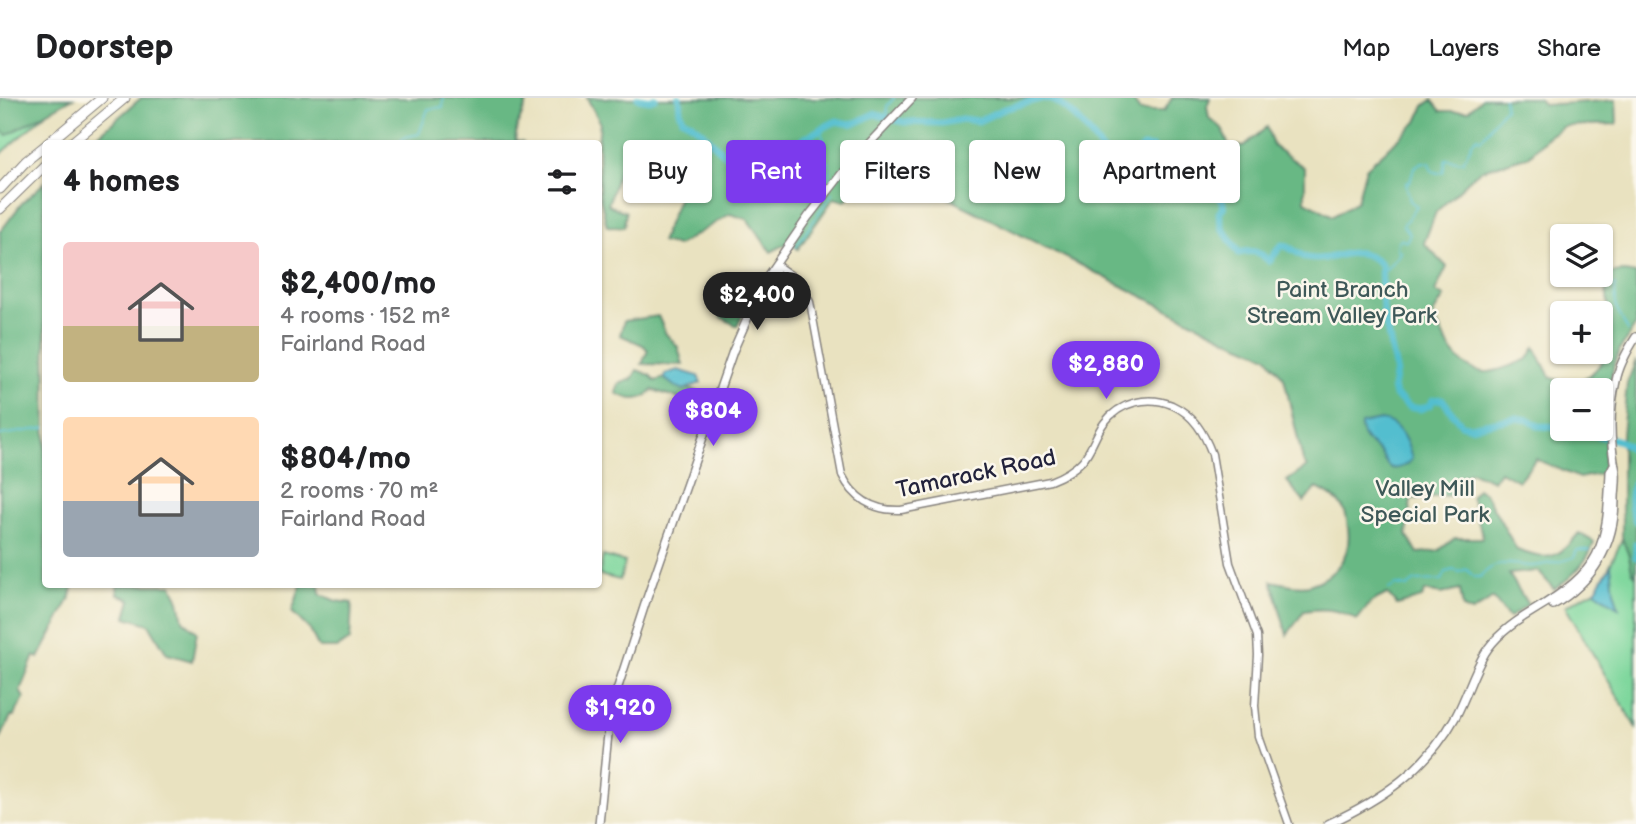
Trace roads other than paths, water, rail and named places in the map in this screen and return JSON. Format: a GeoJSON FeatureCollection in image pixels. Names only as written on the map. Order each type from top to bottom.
{"type":"FeatureCollection","features":[{"type":"Feature","properties":{"kind":"highway"},"geometry":{"type":"LineString","coordinates":[[51,140],[102,98]]}},
{"type":"Feature","properties":{"kind":"highway"},"geometry":{"type":"LineString","coordinates":[[75,140],[125,98]]}},
{"type":"Feature","properties":{"kind":"highway"},"geometry":{"type":"LineString","coordinates":[[0,189],[42,148]]}},
{"type":"Feature","properties":{"kind":"highway"},"geometry":{"type":"LineString","coordinates":[[0,209],[42,168]]}},
{"type":"Feature","properties":{"kind":"main road"},"geometry":{"type":"LineString","coordinates":[[599,824],[609,724],[625,664],[733,351],[764,281],[832,186],[912,98]]}},
{"type":"Feature","properties":{"kind":"main road"},"geometry":{"type":"LineString","coordinates":[[1328,824],[1370,804],[1418,767],[1444,735],[1482,662],[1513,631],[1575,590],[1599,562],[1608,542],[1615,509],[1616,472],[1613,466],[1611,427],[1616,380],[1636,337]]}},
{"type":"Feature","properties":{"kind":"street","name":"Tamarack Road"},"geometry":{"type":"LineString","coordinates":[[776,265],[799,281],[810,302],[842,475],[861,500],[874,507],[901,510],[1051,481],[1064,476],[1085,458],[1103,424],[1114,412],[1136,401],[1168,404],[1178,408],[1196,423],[1212,454],[1230,563],[1237,588],[1257,636],[1255,719],[1262,750],[1289,824]]}},
{"type":"Feature","properties":{"kind":"water"},"geometry":{"type":"Polygon","coordinates":[[[678,370],[698,376],[701,383],[684,390],[664,378],[665,374],[678,370]]]}},
{"type":"Feature","properties":{"kind":"water"},"geometry":{"type":"Polygon","coordinates":[[[1380,420],[1392,424],[1405,439],[1412,459],[1406,465],[1391,468],[1364,436],[1361,424],[1380,420]]]}},
{"type":"Feature","properties":{"kind":"water"},"geometry":{"type":"Polygon","coordinates":[[[1611,565],[1614,591],[1619,608],[1595,591],[1611,565]]]}},
{"type":"Feature","properties":{"kind":"waterway"},"geometry":{"type":"LineString","coordinates":[[402,140],[419,134],[428,109],[443,107],[443,98]]}},
{"type":"Feature","properties":{"kind":"waterway"},"geometry":{"type":"LineString","coordinates":[[638,98],[655,98]]}},
{"type":"Feature","properties":{"kind":"waterway"},"geometry":{"type":"LineString","coordinates":[[679,98],[683,119],[696,127],[729,157],[741,162],[754,161],[783,151],[837,121],[853,123],[874,114],[903,122],[942,123],[962,119],[978,121],[1004,109],[1044,98]]}},
{"type":"Feature","properties":{"kind":"waterway"},"geometry":{"type":"LineString","coordinates":[[887,117],[887,106],[894,98]]}},
{"type":"Feature","properties":{"kind":"waterway"},"geometry":{"type":"LineString","coordinates":[[1044,98],[1052,100],[1075,117],[1116,168],[1138,156],[1143,147],[1153,148],[1159,163],[1171,177],[1221,197],[1224,206],[1219,213],[1222,228],[1239,253],[1255,252],[1269,261],[1282,245],[1307,258],[1362,253],[1381,264],[1383,311],[1396,370],[1393,388],[1395,395],[1409,407],[1420,409],[1430,405],[1433,400],[1442,399],[1461,424],[1470,427],[1516,418],[1529,420],[1538,426],[1550,426]]}},
{"type":"Feature","properties":{"kind":"waterway"},"geometry":{"type":"LineString","coordinates":[[1382,274],[1401,252],[1397,249],[1398,241],[1401,239],[1406,242],[1410,234],[1403,225],[1417,206],[1410,201],[1406,183],[1410,182],[1414,167],[1422,162],[1429,163],[1432,171],[1438,173],[1443,172],[1446,159],[1463,162],[1473,141],[1478,137],[1480,140],[1505,109],[1504,98]]}},
{"type":"Feature","properties":{"kind":"waterway"},"geometry":{"type":"LineString","coordinates":[[820,130],[825,142],[822,149],[826,154],[825,160],[830,164],[829,178]]}},
{"type":"Feature","properties":{"kind":"waterway"},"geometry":{"type":"LineString","coordinates":[[796,247],[832,193]]}},
{"type":"Feature","properties":{"kind":"waterway"},"geometry":{"type":"LineString","coordinates":[[1615,285],[1616,307],[1628,331]]}},
{"type":"Feature","properties":{"kind":"waterway"},"geometry":{"type":"LineString","coordinates":[[0,435],[42,429]]}},
{"type":"Feature","properties":{"kind":"waterway"},"geometry":{"type":"LineString","coordinates":[[1613,439],[1624,443],[1636,456]]}},
{"type":"Feature","properties":{"kind":"waterway"},"geometry":{"type":"LineString","coordinates":[[1628,445],[1636,442]]}},
{"type":"Feature","properties":{"kind":"waterway"},"geometry":{"type":"LineString","coordinates":[[1636,478],[1631,500],[1636,521]]}},
{"type":"Feature","properties":{"kind":"waterway"},"geometry":{"type":"LineString","coordinates":[[1636,544],[1636,557]]}},
{"type":"Feature","properties":{"kind":"waterway"},"geometry":{"type":"LineString","coordinates":[[1389,589],[1396,585],[1407,587],[1415,581],[1442,580],[1446,572],[1453,570],[1460,572],[1466,569],[1474,577],[1480,577],[1498,564],[1545,564],[1574,557],[1577,550],[1589,550]]}},
{"type":"Feature","properties":{"kind":"park label","name":"Paint Branch Stream Valley Park"},"geometry":{"type":"Point","coordinates":[1342,303]}},
{"type":"Feature","properties":{"kind":"park label","name":"Valley Mill Special Park"},"geometry":{"type":"Point","coordinates":[1425,502]}}]}
